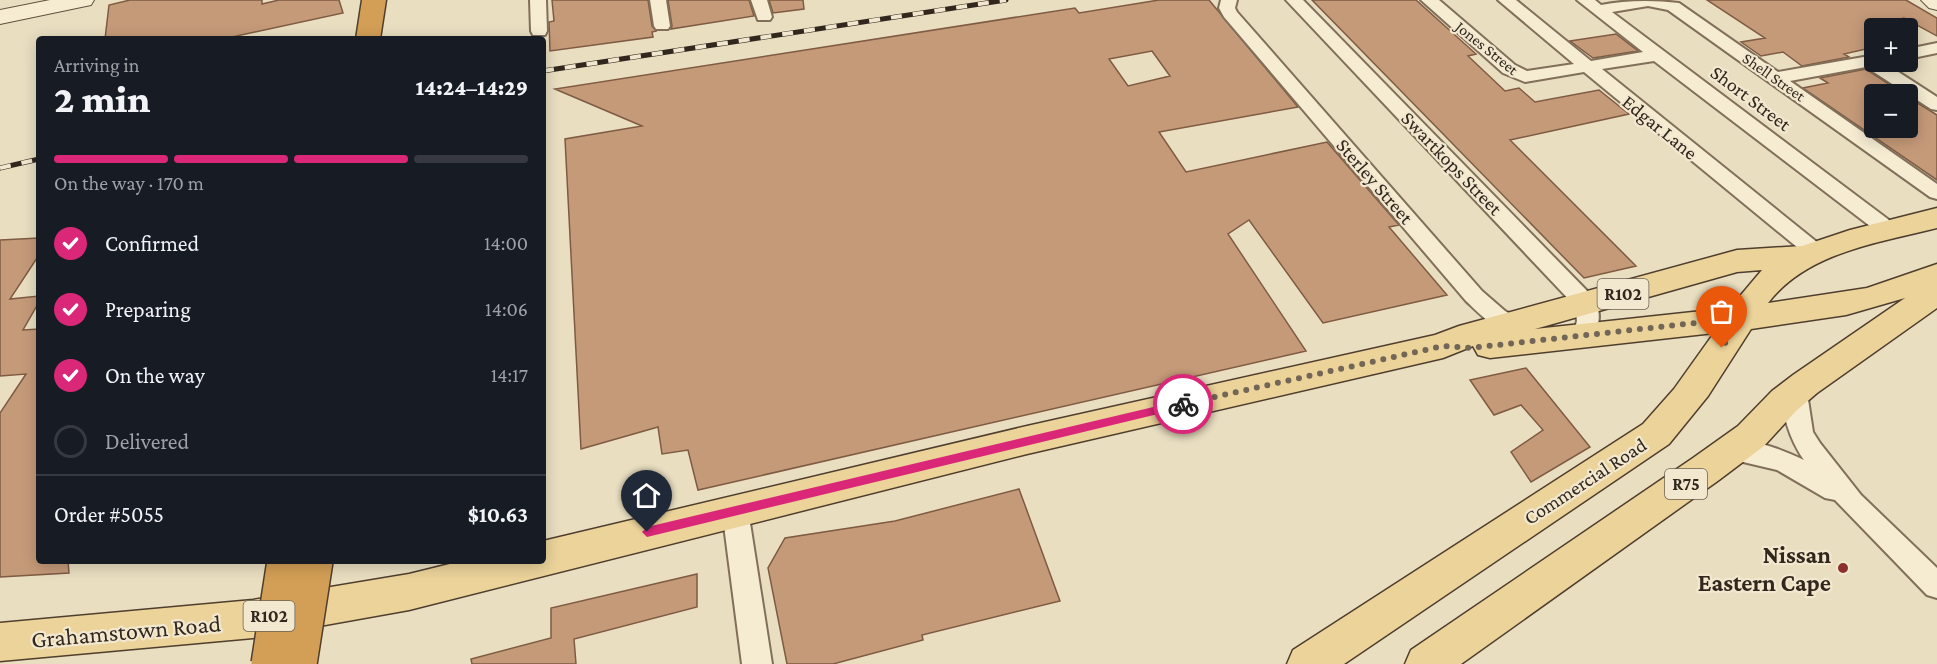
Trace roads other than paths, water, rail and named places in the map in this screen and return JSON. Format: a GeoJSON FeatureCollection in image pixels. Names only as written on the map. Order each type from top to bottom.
{"type":"FeatureCollection","features":[{"type":"Feature","properties":{"kind":"highway"},"geometry":{"type":"LineString","coordinates":[[368,36],[374,0]]}},
{"type":"Feature","properties":{"kind":"highway"},"geometry":{"type":"LineString","coordinates":[[386,36],[390,0]]}},
{"type":"Feature","properties":{"kind":"highway"},"geometry":{"type":"LineString","coordinates":[[270,664],[286,564]]}},
{"type":"Feature","properties":{"kind":"highway"},"geometry":{"type":"LineString","coordinates":[[298,664],[314,564]]}},
{"type":"Feature","properties":{"kind":"main road","name":"R102"},"geometry":{"type":"LineString","coordinates":[[1443,346],[1470,348],[1544,341],[1585,320],[1737,261],[1811,254],[1937,218]]}},
{"type":"Feature","properties":{"kind":"main road","name":"Commercial Road"},"geometry":{"type":"LineString","coordinates":[[1308,664],[1656,434],[1689,396],[1740,318],[1772,278],[1811,254]]}},
{"type":"Feature","properties":{"kind":"main road","name":"R102"},"geometry":{"type":"LineString","coordinates":[[546,557],[1027,440],[1443,346],[1459,338],[1509,325],[1585,320],[1740,318],[1846,304],[1883,295],[1933,296]]}},
{"type":"Feature","properties":{"kind":"main road","name":"R75"},"geometry":{"type":"LineString","coordinates":[[1426,664],[1751,436],[1795,393],[1933,296]]}},
{"type":"Feature","properties":{"kind":"main road","name":"Grahamstown Road"},"geometry":{"type":"LineString","coordinates":[[0,642],[253,619],[409,592],[521,564]]}},
{"type":"Feature","properties":{"kind":"street"},"geometry":{"type":"LineString","coordinates":[[0,17],[83,0]]}},
{"type":"Feature","properties":{"kind":"street"},"geometry":{"type":"LineString","coordinates":[[538,0],[539,31]]}},
{"type":"Feature","properties":{"kind":"street"},"geometry":{"type":"LineString","coordinates":[[658,0],[662,26]]}},
{"type":"Feature","properties":{"kind":"street"},"geometry":{"type":"LineString","coordinates":[[759,0],[764,17]]}},
{"type":"Feature","properties":{"kind":"street","name":"Sterley Street"},"geometry":{"type":"LineString","coordinates":[[1229,0],[1227,8],[1230,14],[1474,296],[1509,325],[1544,341]]}},
{"type":"Feature","properties":{"kind":"street","name":"Swartkops Street"},"geometry":{"type":"LineString","coordinates":[[1294,0],[1585,320]]}},
{"type":"Feature","properties":{"kind":"street","name":"Jones Street"},"geometry":{"type":"LineString","coordinates":[[1429,0],[1520,76],[1531,78],[1657,55]]}},
{"type":"Feature","properties":{"kind":"street","name":"Edgar Lane"},"geometry":{"type":"LineString","coordinates":[[1506,0],[1811,254]]}},
{"type":"Feature","properties":{"kind":"street"},"geometry":{"type":"LineString","coordinates":[[1932,0],[1937,3]]}},
{"type":"Feature","properties":{"kind":"street","name":"Shell Street"},"geometry":{"type":"LineString","coordinates":[[1592,5],[1648,1],[1668,4],[1937,193]]}},
{"type":"Feature","properties":{"kind":"street","name":"Short Street"},"geometry":{"type":"LineString","coordinates":[[1592,5],[1890,231]]}},
{"type":"Feature","properties":{"kind":"street"},"geometry":{"type":"LineString","coordinates":[[1918,52],[1937,48]]}},
{"type":"Feature","properties":{"kind":"street"},"geometry":{"type":"LineString","coordinates":[[1776,78],[1864,62]]}},
{"type":"Feature","properties":{"kind":"street"},"geometry":{"type":"LineString","coordinates":[[1888,72],[1937,105]]}},
{"type":"Feature","properties":{"kind":"street"},"geometry":{"type":"LineString","coordinates":[[1795,393],[1801,434],[1852,503],[1937,586]]}},
{"type":"Feature","properties":{"kind":"street"},"geometry":{"type":"LineString","coordinates":[[1731,450],[1772,456],[1819,480],[1852,503]]}},
{"type":"Feature","properties":{"kind":"street"},"geometry":{"type":"LineString","coordinates":[[735,510],[757,664]]}},
{"type":"Feature","properties":{"kind":"railway"},"geometry":{"type":"LineString","coordinates":[[546,71],[1006,0]]}},
{"type":"Feature","properties":{"kind":"railway"},"geometry":{"type":"LineString","coordinates":[[0,168],[36,160]]}},
{"type":"Feature","properties":{"kind":"place","name":"Nissan Eastern Cape"},"geometry":{"type":"Point","coordinates":[1843,568]}}]}
